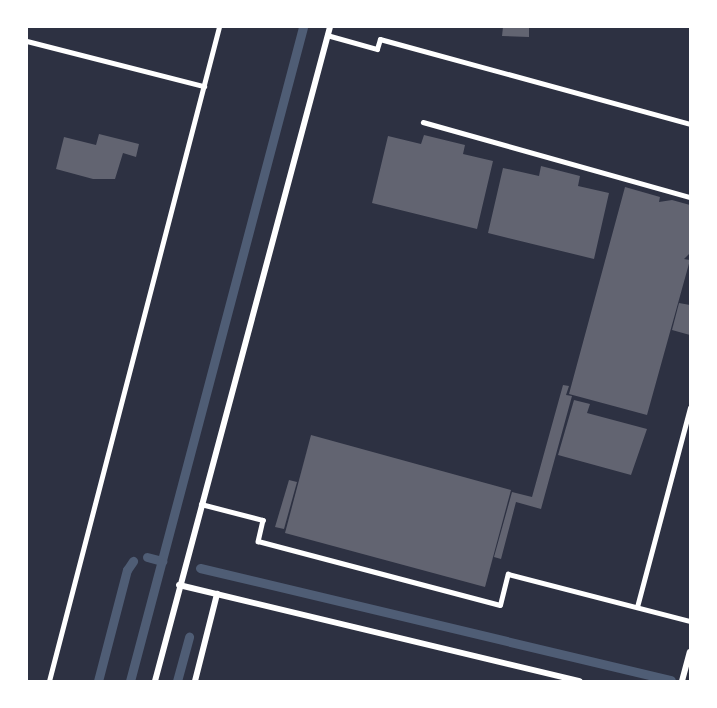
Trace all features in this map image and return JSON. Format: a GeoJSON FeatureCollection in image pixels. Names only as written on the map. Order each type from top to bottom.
{"type":"FeatureCollection","features":[{"type":"Feature","properties":{"kind":"street"},"geometry":{"type":"LineString","coordinates":[[155,681],[330,27]]}},
{"type":"Feature","properties":{"kind":"street"},"geometry":{"type":"LineString","coordinates":[[179,585],[580,681]]}},
{"type":"Feature","properties":{"kind":"street"},"geometry":{"type":"LineString","coordinates":[[195,681],[217,594]]}},
{"type":"Feature","properties":{"kind":"street"},"geometry":{"type":"LineString","coordinates":[[682,681],[690,652]]}},
{"type":"Feature","properties":{"kind":"lane"},"geometry":{"type":"LineString","coordinates":[[49,681],[219,27]]}},
{"type":"Feature","properties":{"kind":"lane"},"geometry":{"type":"LineString","coordinates":[[327,35],[377,49],[380,39],[690,124]]}},
{"type":"Feature","properties":{"kind":"lane"},"geometry":{"type":"LineString","coordinates":[[27,41],[204,86]]}},
{"type":"Feature","properties":{"kind":"lane"},"geometry":{"type":"LineString","coordinates":[[423,122],[690,197]]}},
{"type":"Feature","properties":{"kind":"lane"},"geometry":{"type":"LineString","coordinates":[[637,607],[690,408]]}},
{"type":"Feature","properties":{"kind":"lane"},"geometry":{"type":"LineString","coordinates":[[201,504],[263,520],[258,541],[500,605],[508,574],[690,621]]}},
{"type":"Feature","properties":{"kind":"building"},"geometry":{"type":"Polygon","coordinates":[[[503,27],[529,27],[529,37],[502,36],[503,27]]]}},
{"type":"Feature","properties":{"kind":"building"},"geometry":{"type":"Polygon","coordinates":[[[99,134],[139,144],[136,157],[123,153],[115,179],[93,179],[56,169],[64,137],[96,145],[99,134]]]}},
{"type":"Feature","properties":{"kind":"building"},"geometry":{"type":"Polygon","coordinates":[[[424,135],[465,145],[463,154],[493,161],[477,229],[372,203],[388,136],[421,144],[424,135]]]}},
{"type":"Feature","properties":{"kind":"building"},"geometry":{"type":"Polygon","coordinates":[[[541,166],[580,176],[578,186],[609,193],[594,259],[488,233],[503,168],[539,176],[541,166]]]}},
{"type":"Feature","properties":{"kind":"building"},"geometry":{"type":"Polygon","coordinates":[[[625,187],[660,197],[659,202],[672,200],[690,205],[690,253],[684,259],[690,260],[647,415],[569,394],[625,187]]]}},
{"type":"Feature","properties":{"kind":"building"},"geometry":{"type":"Polygon","coordinates":[[[679,303],[690,305],[690,335],[672,330],[679,303]]]}},
{"type":"Feature","properties":{"kind":"building"},"geometry":{"type":"Polygon","coordinates":[[[563,385],[569,386],[566,395],[572,396],[541,509],[516,502],[501,559],[494,557],[512,492],[532,497],[563,385]]]}},
{"type":"Feature","properties":{"kind":"building"},"geometry":{"type":"Polygon","coordinates":[[[574,400],[590,404],[587,413],[647,429],[631,475],[558,455],[574,400]]]}},
{"type":"Feature","properties":{"kind":"building"},"geometry":{"type":"Polygon","coordinates":[[[311,435],[511,490],[485,587],[285,533],[311,435]]]}},
{"type":"Feature","properties":{"kind":"building"},"geometry":{"type":"Polygon","coordinates":[[[289,480],[297,482],[284,529],[275,527],[289,480]]]}},
{"type":"Feature","properties":{"kind":"waterway"},"geometry":{"type":"LineString","coordinates":[[130,681],[303,27]]}},
{"type":"Feature","properties":{"kind":"waterway"},"geometry":{"type":"LineString","coordinates":[[147,557],[162,561]]}},
{"type":"Feature","properties":{"kind":"waterway"},"geometry":{"type":"LineString","coordinates":[[98,681],[127,570],[133,561]]}},
{"type":"Feature","properties":{"kind":"waterway"},"geometry":{"type":"LineString","coordinates":[[200,568],[671,680]]}},
{"type":"Feature","properties":{"kind":"waterway"},"geometry":{"type":"LineString","coordinates":[[177,681],[189,637]]}}]}
